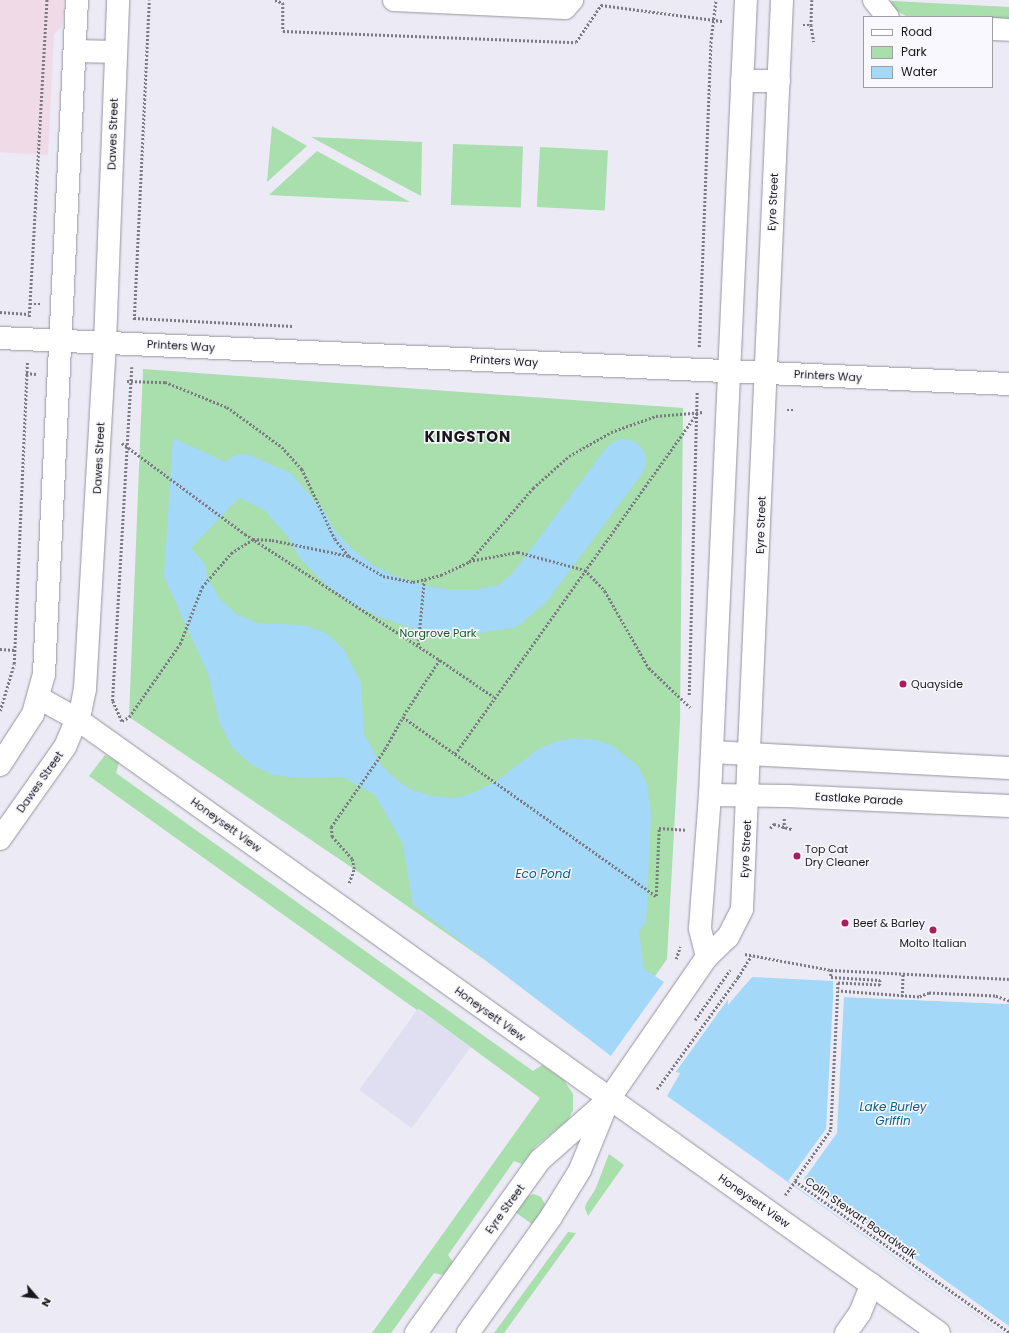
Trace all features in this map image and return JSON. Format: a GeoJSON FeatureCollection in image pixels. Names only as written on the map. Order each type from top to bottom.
{"type":"FeatureCollection","features":[{"type":"Feature","properties":{"kind":"street"},"geometry":{"type":"LineString","coordinates":[[0,765],[29,722],[39,698],[45,664],[59,341],[77,0]]}},
{"type":"Feature","properties":{"kind":"street","name":"Dawes Street"},"geometry":{"type":"LineString","coordinates":[[0,839],[63,750],[78,719],[88,667],[105,343],[118,0]]}},
{"type":"Feature","properties":{"kind":"street"},"geometry":{"type":"LineString","coordinates":[[394,0],[565,8],[572,0]]}},
{"type":"Feature","properties":{"kind":"street"},"geometry":{"type":"LineString","coordinates":[[707,957],[700,928],[710,795],[746,0]]}},
{"type":"Feature","properties":{"kind":"street","name":"Eyre Street"},"geometry":{"type":"LineString","coordinates":[[416,1333],[540,1160],[609,1099],[707,957],[728,937],[742,909],[749,795],[766,411],[764,373],[782,0]]}},
{"type":"Feature","properties":{"kind":"street"},"geometry":{"type":"LineString","coordinates":[[874,0],[887,16]]}},
{"type":"Feature","properties":{"kind":"street"},"geometry":{"type":"LineString","coordinates":[[993,29],[1009,30]]}},
{"type":"Feature","properties":{"kind":"street"},"geometry":{"type":"LineString","coordinates":[[75,51],[116,52]]}},
{"type":"Feature","properties":{"kind":"street"},"geometry":{"type":"LineString","coordinates":[[742,81],[779,81]]}},
{"type":"Feature","properties":{"kind":"street","name":"Printers Way"},"geometry":{"type":"LineString","coordinates":[[0,338],[1009,384]]}},
{"type":"Feature","properties":{"kind":"street","name":"Honeysett View"},"geometry":{"type":"LineString","coordinates":[[39,698],[78,719],[939,1333]]}},
{"type":"Feature","properties":{"kind":"street"},"geometry":{"type":"LineString","coordinates":[[712,752],[1009,768]]}},
{"type":"Feature","properties":{"kind":"street","name":"Eastlake Parade"},"geometry":{"type":"LineString","coordinates":[[710,795],[749,795],[1009,806]]}},
{"type":"Feature","properties":{"kind":"street","name":"Eyre Street"},"geometry":{"type":"LineString","coordinates":[[468,1333],[551,1217],[580,1170],[609,1099]]}},
{"type":"Feature","properties":{"kind":"street"},"geometry":{"type":"LineString","coordinates":[[846,1333],[860,1313],[872,1284]]}},
{"type":"Feature","properties":{"kind":"path"},"geometry":{"type":"LineString","coordinates":[[134,308],[149,0]]}},
{"type":"Feature","properties":{"kind":"path"},"geometry":{"type":"LineString","coordinates":[[692,699],[689,697],[697,394],[711,39],[716,0]]}},
{"type":"Feature","properties":{"kind":"path"},"geometry":{"type":"LineString","coordinates":[[812,0],[811,26],[814,42]]}},
{"type":"Feature","properties":{"kind":"path"},"geometry":{"type":"LineString","coordinates":[[0,312],[29,314]]}},
{"type":"Feature","properties":{"kind":"path"},"geometry":{"type":"LineString","coordinates":[[349,556],[272,540],[253,539],[231,553],[216,568],[196,598],[180,644],[129,718],[122,721],[113,701],[132,381],[165,382],[197,393],[227,407],[282,447],[302,469],[335,539],[349,556],[383,576],[413,582],[424,580],[469,562],[518,552],[585,570],[605,591],[649,668],[691,708]]}},
{"type":"Feature","properties":{"kind":"path"},"geometry":{"type":"LineString","coordinates":[[469,562],[533,488],[569,456],[611,432],[656,416],[697,412]]}},
{"type":"Feature","properties":{"kind":"path"},"geometry":{"type":"LineString","coordinates":[[455,754],[697,412]]}},
{"type":"Feature","properties":{"kind":"path"},"geometry":{"type":"LineString","coordinates":[[135,454],[245,534],[418,645],[494,697]]}},
{"type":"Feature","properties":{"kind":"path"},"geometry":{"type":"LineString","coordinates":[[418,645],[424,580]]}},
{"type":"Feature","properties":{"kind":"path"},"geometry":{"type":"LineString","coordinates":[[0,649],[15,650]]}},
{"type":"Feature","properties":{"kind":"path"},"geometry":{"type":"LineString","coordinates":[[348,884],[354,869],[352,859],[331,834],[331,827],[385,749],[403,717],[440,660]]}},
{"type":"Feature","properties":{"kind":"path"},"geometry":{"type":"LineString","coordinates":[[403,717],[475,770],[656,896],[659,828],[691,830]]}},
{"type":"Feature","properties":{"kind":"path"},"geometry":{"type":"LineString","coordinates":[[784,829],[792,829]]}},
{"type":"Feature","properties":{"kind":"path"},"geometry":{"type":"LineString","coordinates":[[657,1089],[738,977],[750,956],[831,970],[1009,979]]}},
{"type":"Feature","properties":{"kind":"path"},"geometry":{"type":"LineString","coordinates":[[831,970],[831,977],[880,980],[880,985],[838,983],[838,991],[902,997],[919,997],[929,993],[994,996],[1009,1001]]}},
{"type":"Feature","properties":{"kind":"path"},"geometry":{"type":"LineString","coordinates":[[902,997],[904,974]]}},
{"type":"Feature","properties":{"kind":"path","name":"Colin Stewart Boardwalk"},"geometry":{"type":"LineString","coordinates":[[838,991],[831,1130],[795,1180],[1009,1332]]}},
{"type":"Feature","properties":{"kind":"path"},"geometry":{"type":"LineString","coordinates":[[784,1197],[795,1180]]}},
{"type":"Feature","properties":{"kind":"shaded area"},"geometry":{"type":"Polygon","coordinates":[[[0,0],[65,0],[63,26],[54,34],[48,155],[0,152],[0,0]]]}},
{"type":"Feature","properties":{"kind":"shaded area"},"geometry":{"type":"Polygon","coordinates":[[[418,1009],[471,1047],[412,1128],[359,1090],[418,1009]]]}},
{"type":"Feature","properties":{"kind":"green space"},"geometry":{"type":"Polygon","coordinates":[[[890,2],[1009,7],[1009,20],[993,20],[993,16],[906,16],[894,9],[890,2]]]}},
{"type":"Feature","properties":{"kind":"green space"},"geometry":{"type":"Polygon","coordinates":[[[272,126],[307,146],[267,182],[272,126]]]}},
{"type":"Feature","properties":{"kind":"green space"},"geometry":{"type":"Polygon","coordinates":[[[311,137],[422,142],[421,196],[311,137]]]}},
{"type":"Feature","properties":{"kind":"green space"},"geometry":{"type":"Polygon","coordinates":[[[453,144],[523,146],[521,207],[451,205],[453,144]]]}},
{"type":"Feature","properties":{"kind":"green space"},"geometry":{"type":"Polygon","coordinates":[[[540,147],[608,151],[605,210],[537,207],[540,147]]]}},
{"type":"Feature","properties":{"kind":"green space"},"geometry":{"type":"Polygon","coordinates":[[[317,151],[410,202],[269,195],[317,151]]]}},
{"type":"Feature","properties":{"kind":"green space","name":"Norgrove Park"},"geometry":{"type":"Polygon","coordinates":[[[143,369],[683,408],[680,722],[667,959],[607,1045],[354,869],[129,717],[143,369]]]}},
{"type":"Feature","properties":{"kind":"green space"},"geometry":{"type":"Polygon","coordinates":[[[105,755],[119,762],[116,773],[533,1071],[542,1065],[564,1080],[573,1094],[573,1110],[568,1120],[536,1146],[522,1164],[514,1161],[448,1255],[453,1262],[443,1275],[434,1273],[391,1333],[372,1333],[540,1098],[419,1009],[417,1010],[89,776],[105,755]]]}},
{"type":"Feature","properties":{"kind":"green space"},"geometry":{"type":"Polygon","coordinates":[[[609,1154],[624,1165],[588,1216],[585,1208],[586,1204],[595,1190],[609,1154]]]}},
{"type":"Feature","properties":{"kind":"green space"},"geometry":{"type":"Polygon","coordinates":[[[534,1194],[541,1197],[545,1204],[533,1225],[515,1212],[527,1196],[534,1194]]]}},
{"type":"Feature","properties":{"kind":"green space"},"geometry":{"type":"Polygon","coordinates":[[[568,1232],[576,1233],[504,1333],[494,1333],[568,1232]]]}},
{"type":"Feature","properties":{"kind":"water","name":"Eco Pond"},"geometry":{"type":"Polygon","coordinates":[[[173,438],[259,477],[191,548],[205,564],[207,576],[218,597],[236,614],[257,623],[304,625],[326,633],[343,648],[361,683],[364,734],[381,765],[398,781],[410,789],[431,796],[453,798],[468,795],[495,782],[540,748],[558,741],[576,738],[596,740],[613,746],[638,766],[647,784],[651,814],[646,922],[639,932],[644,969],[664,982],[611,1056],[413,905],[403,844],[375,795],[343,777],[299,778],[273,775],[250,764],[232,747],[220,724],[208,674],[164,577],[173,438]]]}},
{"type":"Feature","properties":{"kind":"water","name":"Lake Burley Griffin"},"geometry":{"type":"Polygon","coordinates":[[[752,977],[833,981],[833,995],[844,997],[1009,1004],[1009,1333],[1001,1333],[667,1096],[680,1073],[675,1073],[729,998],[728,1004],[752,977]]]}},
{"type":"Feature","properties":{"kind":"pier"},"geometry":{"type":"Polygon","coordinates":[[[750,977],[752,977],[728,1005],[728,998],[675,1072],[680,1073],[667,1096],[677,1075],[673,1071],[727,996],[731,999],[750,977]]]}},
{"type":"Feature","properties":{"kind":"pier"},"geometry":{"type":"Polygon","coordinates":[[[834,979],[835,994],[1009,1002],[1009,1004],[844,997],[837,1133],[804,1179],[1009,1326],[1009,1333],[1001,1333],[788,1181],[826,1129],[834,979]]]}},
{"type":"Feature","properties":{"kind":"pier"},"geometry":{"type":"Polygon","coordinates":[[[664,982],[613,1057],[611,1056],[664,982]]]}},
{"type":"Feature","properties":{"kind":"waterway"},"geometry":{"type":"LineString","coordinates":[[243,476],[277,491],[306,524],[317,544],[338,566],[362,584],[389,597],[418,607],[448,611],[478,611],[508,606],[530,587],[624,461]]}},
{"type":"Feature","properties":{"kind":"place","name":"Quayside"},"geometry":{"type":"Point","coordinates":[903,684]}},
{"type":"Feature","properties":{"kind":"place","name":"Top Cat Dry Cleaner"},"geometry":{"type":"Point","coordinates":[797,856]}},
{"type":"Feature","properties":{"kind":"place","name":"Beef & Barley"},"geometry":{"type":"Point","coordinates":[845,923]}},
{"type":"Feature","properties":{"kind":"place","name":"Molto Italian"},"geometry":{"type":"Point","coordinates":[933,930]}},
{"type":"Feature","properties":{"kind":"district","name":"KINGSTON"},"geometry":{"type":"Point","coordinates":[468,437]}}]}
